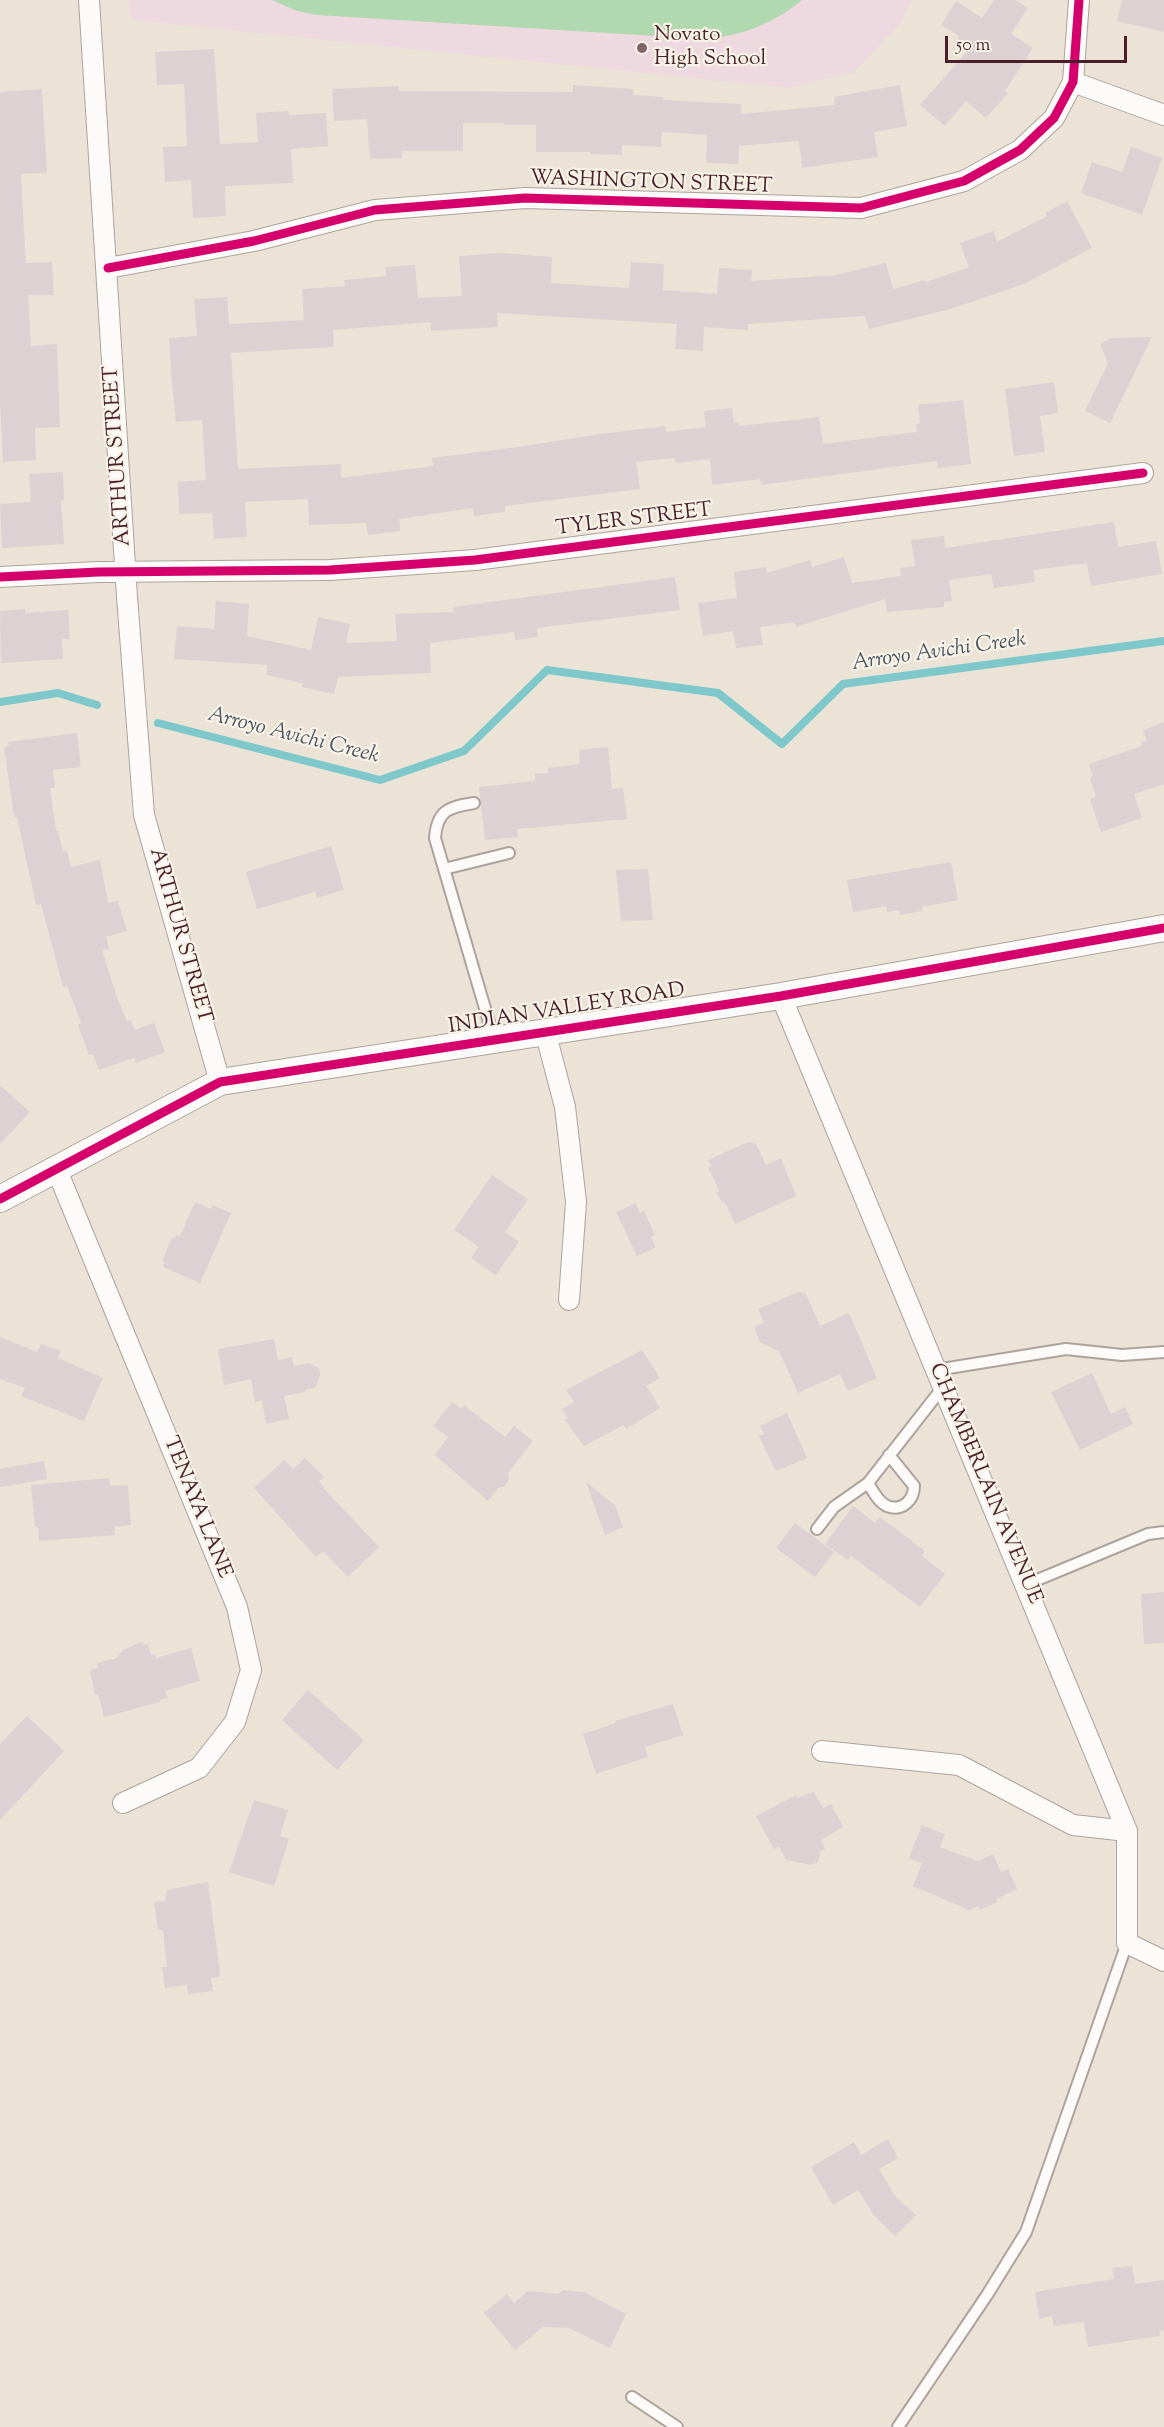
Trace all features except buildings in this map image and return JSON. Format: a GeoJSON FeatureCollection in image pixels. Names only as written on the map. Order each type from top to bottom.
{"type":"FeatureCollection","features":[{"type":"Feature","properties":{"kind":"street","name":"ARTHUR STREET"},"geometry":{"type":"LineString","coordinates":[[89,0],[144,816],[220,1082]]}},
{"type":"Feature","properties":{"kind":"street","name":"WASHINGTON STREET"},"geometry":{"type":"LineString","coordinates":[[108,268],[255,241],[375,210],[525,198],[861,208],[964,181],[1020,150],[1054,118],[1073,82],[1078,0]]}},
{"type":"Feature","properties":{"kind":"street"},"geometry":{"type":"LineString","coordinates":[[1073,82],[1164,115]]}},
{"type":"Feature","properties":{"kind":"street","name":"TYLER STREET"},"geometry":{"type":"LineString","coordinates":[[0,577],[127,572],[330,570],[475,560],[1143,473]]}},
{"type":"Feature","properties":{"kind":"street","name":"INDIAN VALLEY ROAD"},"geometry":{"type":"LineString","coordinates":[[0,1199],[220,1082],[781,996],[1164,928]]}},
{"type":"Feature","properties":{"kind":"street","name":"CHAMBERLAIN AVENUE"},"geometry":{"type":"LineString","coordinates":[[781,996],[1127,1831],[1127,1942]]}},
{"type":"Feature","properties":{"kind":"street"},"geometry":{"type":"LineString","coordinates":[[545,1031],[565,1107],[576,1202],[569,1300]]}},
{"type":"Feature","properties":{"kind":"street","name":"TENAYA LANE"},"geometry":{"type":"LineString","coordinates":[[56,1168],[237,1607],[251,1670],[235,1722],[199,1768],[123,1803]]}},
{"type":"Feature","properties":{"kind":"street"},"geometry":{"type":"LineString","coordinates":[[822,1751],[959,1765],[1073,1825],[1127,1831]]}},
{"type":"Feature","properties":{"kind":"street"},"geometry":{"type":"LineString","coordinates":[[1127,1942],[1164,1961]]}},
{"type":"Feature","properties":{"kind":"lane"},"geometry":{"type":"LineString","coordinates":[[474,803],[455,806],[443,813],[436,824],[435,838],[494,1039]]}},
{"type":"Feature","properties":{"kind":"lane"},"geometry":{"type":"LineString","coordinates":[[444,869],[509,853]]}},
{"type":"Feature","properties":{"kind":"lane"},"geometry":{"type":"LineString","coordinates":[[817,1529],[834,1507],[868,1483],[890,1455],[940,1378],[1066,1349],[1122,1355],[1164,1353]]}},
{"type":"Feature","properties":{"kind":"lane"},"geometry":{"type":"LineString","coordinates":[[868,1483],[876,1497],[886,1506],[898,1508],[914,1495],[914,1486],[890,1455]]}},
{"type":"Feature","properties":{"kind":"lane"},"geometry":{"type":"LineString","coordinates":[[1025,1585],[1148,1534],[1164,1532]]}},
{"type":"Feature","properties":{"kind":"lane"},"geometry":{"type":"LineString","coordinates":[[898,2427],[987,2295],[1026,2232],[1127,1942]]}},
{"type":"Feature","properties":{"kind":"lane"},"geometry":{"type":"LineString","coordinates":[[632,2397],[676,2427]]}},
{"type":"Feature","properties":{"kind":"shaded area","name":"Novato High School"},"geometry":{"type":"Polygon","coordinates":[[[128,0],[912,0],[899,25],[854,72],[789,88],[132,20],[128,0]]]}},
{"type":"Feature","properties":{"kind":"green space"},"geometry":{"type":"Polygon","coordinates":[[[272,0],[802,0],[780,16],[744,32],[704,39],[317,15],[297,11],[272,0]]]}},
{"type":"Feature","properties":{"kind":"waterway","name":"Arroyo Avichi Creek"},"geometry":{"type":"LineString","coordinates":[[158,723],[380,780],[464,751],[547,670],[718,693],[782,744],[843,684],[1164,641]]}},
{"type":"Feature","properties":{"kind":"waterway","name":"Arroyo Avichi Creek"},"geometry":{"type":"LineString","coordinates":[[0,702],[58,693],[97,705]]}},
{"type":"Feature","properties":{"kind":"cycle path"},"geometry":{"type":"LineString","coordinates":[[108,268],[254,241],[375,210],[525,198],[861,208],[964,181],[1020,150],[1054,118],[1073,82],[1079,0]]}},
{"type":"Feature","properties":{"kind":"cycle path"},"geometry":{"type":"LineString","coordinates":[[0,577],[98,572],[330,570],[475,560],[1143,473]]}},
{"type":"Feature","properties":{"kind":"cycle path"},"geometry":{"type":"LineString","coordinates":[[0,1199],[220,1082],[781,996],[1164,928]]}},
{"type":"Feature","properties":{"kind":"place","name":"Novato High School"},"geometry":{"type":"Point","coordinates":[642,48]}}]}
